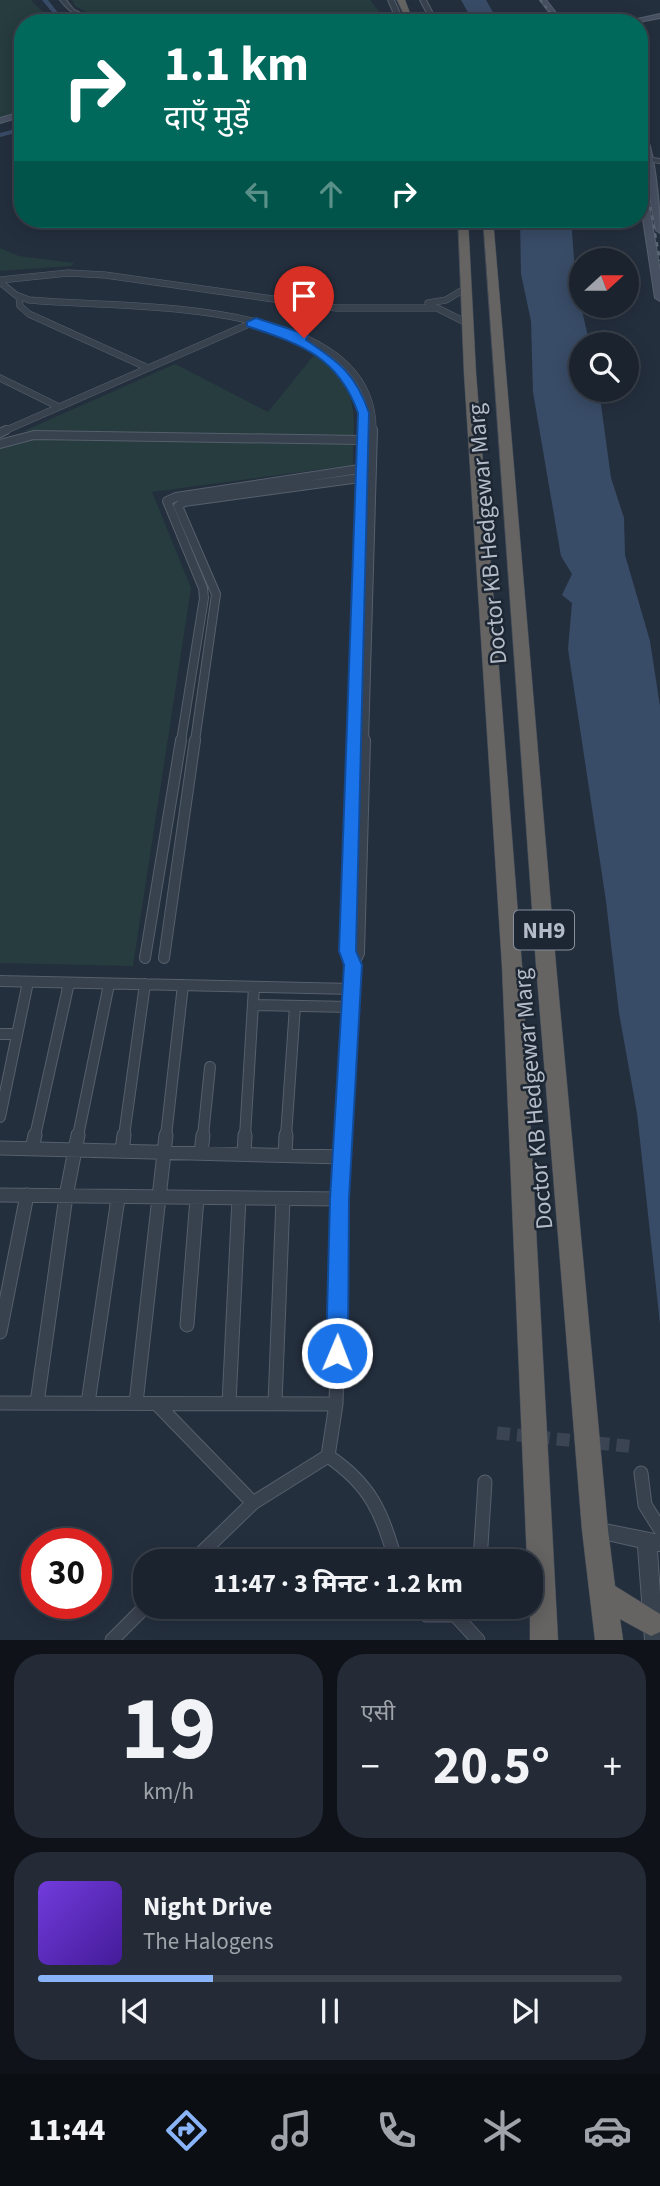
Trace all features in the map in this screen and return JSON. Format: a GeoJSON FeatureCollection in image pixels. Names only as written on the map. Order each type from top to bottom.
{"type":"FeatureCollection","features":[{"type":"Feature","properties":{"kind":"highway","name":"Doctor KB Hedgewar Marg"},"geometry":{"type":"LineString","coordinates":[[463,228],[467,323],[512,966],[544,1640]]}},
{"type":"Feature","properties":{"kind":"highway","name":"Doctor KB Hedgewar Marg"},"geometry":{"type":"LineString","coordinates":[[489,228],[544,937],[596,1530],[609,1640]]}},
{"type":"Feature","properties":{"kind":"highway"},"geometry":{"type":"LineString","coordinates":[[604,1594],[653,1632]]}},
{"type":"Feature","properties":{"kind":"main road"},"geometry":{"type":"LineString","coordinates":[[533,0],[544,14]]}},
{"type":"Feature","properties":{"kind":"main road"},"geometry":{"type":"LineString","coordinates":[[543,0],[554,14]]}},
{"type":"Feature","properties":{"kind":"main road"},"geometry":{"type":"LineString","coordinates":[[648,153],[660,230]]}},
{"type":"Feature","properties":{"kind":"main road"},"geometry":{"type":"LineString","coordinates":[[648,224],[660,298]]}},
{"type":"Feature","properties":{"kind":"street"},"geometry":{"type":"LineString","coordinates":[[63,0],[72,10],[80,14]]}},
{"type":"Feature","properties":{"kind":"street"},"geometry":{"type":"LineString","coordinates":[[649,159],[660,159]]}},
{"type":"Feature","properties":{"kind":"street"},"geometry":{"type":"LineString","coordinates":[[0,279],[68,273],[164,281],[336,308],[430,305],[446,300],[466,288]]}},
{"type":"Feature","properties":{"kind":"street"},"geometry":{"type":"LineString","coordinates":[[0,279],[29,314],[148,368]]}},
{"type":"Feature","properties":{"kind":"street"},"geometry":{"type":"LineString","coordinates":[[0,289],[19,299],[217,317],[254,323],[304,338],[354,373],[370,399],[373,413],[366,473],[359,953],[353,965],[342,1157],[337,1404],[328,1455],[253,1503],[205,1549]]}},
{"type":"Feature","properties":{"kind":"street"},"geometry":{"type":"LineString","coordinates":[[430,305],[467,323]]}},
{"type":"Feature","properties":{"kind":"street"},"geometry":{"type":"LineString","coordinates":[[0,433],[254,323],[298,340],[346,375],[361,400],[366,473]]}},
{"type":"Feature","properties":{"kind":"street"},"geometry":{"type":"LineString","coordinates":[[0,378],[59,407]]}},
{"type":"Feature","properties":{"kind":"street"},"geometry":{"type":"LineString","coordinates":[[0,444],[34,435],[362,440]]}},
{"type":"Feature","properties":{"kind":"street"},"geometry":{"type":"LineString","coordinates":[[145,958],[204,598],[203,589],[167,501],[176,497],[366,473]]}},
{"type":"Feature","properties":{"kind":"street"},"geometry":{"type":"LineString","coordinates":[[164,958],[216,594],[178,506],[184,502],[366,473]]}},
{"type":"Feature","properties":{"kind":"street"},"geometry":{"type":"LineString","coordinates":[[0,981],[352,989]]}},
{"type":"Feature","properties":{"kind":"street"},"geometry":{"type":"LineString","coordinates":[[0,1117],[28,982]]}},
{"type":"Feature","properties":{"kind":"street"},"geometry":{"type":"LineString","coordinates":[[32,1149],[69,983]]}},
{"type":"Feature","properties":{"kind":"street"},"geometry":{"type":"LineString","coordinates":[[37,1403],[66,1196],[109,984]]}},
{"type":"Feature","properties":{"kind":"street"},"geometry":{"type":"LineString","coordinates":[[122,1151],[145,984]]}},
{"type":"Feature","properties":{"kind":"street"},"geometry":{"type":"LineString","coordinates":[[136,1403],[183,985]]}},
{"type":"Feature","properties":{"kind":"street"},"geometry":{"type":"LineString","coordinates":[[244,1154],[254,987]]}},
{"type":"Feature","properties":{"kind":"street"},"geometry":{"type":"LineString","coordinates":[[255,1005],[351,1007]]}},
{"type":"Feature","properties":{"kind":"street"},"geometry":{"type":"LineString","coordinates":[[285,1155],[295,1006]]}},
{"type":"Feature","properties":{"kind":"street"},"geometry":{"type":"LineString","coordinates":[[0,1034],[17,1034]]}},
{"type":"Feature","properties":{"kind":"street"},"geometry":{"type":"LineString","coordinates":[[201,1153],[210,1067]]}},
{"type":"Feature","properties":{"kind":"street"},"geometry":{"type":"LineString","coordinates":[[0,1148],[342,1157]]}},
{"type":"Feature","properties":{"kind":"street"},"geometry":{"type":"LineString","coordinates":[[0,1195],[340,1199]]}},
{"type":"Feature","properties":{"kind":"street"},"geometry":{"type":"LineString","coordinates":[[0,1332],[27,1195]]}},
{"type":"Feature","properties":{"kind":"street"},"geometry":{"type":"LineString","coordinates":[[89,1403],[118,1198]]}},
{"type":"Feature","properties":{"kind":"street"},"geometry":{"type":"LineString","coordinates":[[187,1325],[197,1198]]}},
{"type":"Feature","properties":{"kind":"street"},"geometry":{"type":"LineString","coordinates":[[229,1403],[239,1198]]}},
{"type":"Feature","properties":{"kind":"street"},"geometry":{"type":"LineString","coordinates":[[275,1403],[283,1199]]}},
{"type":"Feature","properties":{"kind":"street"},"geometry":{"type":"LineString","coordinates":[[0,1403],[337,1404]]}},
{"type":"Feature","properties":{"kind":"street"},"geometry":{"type":"LineString","coordinates":[[157,1404],[253,1503]]}},
{"type":"Feature","properties":{"kind":"street"},"geometry":{"type":"LineString","coordinates":[[328,1455],[368,1485],[379,1504],[392,1549]]}},
{"type":"Feature","properties":{"kind":"street"},"geometry":{"type":"LineString","coordinates":[[641,1473],[645,1505],[655,1538],[653,1632]]}},
{"type":"Feature","properties":{"kind":"street"},"geometry":{"type":"LineString","coordinates":[[481,1549],[485,1482]]}},
{"type":"Feature","properties":{"kind":"street"},"geometry":{"type":"LineString","coordinates":[[596,1530],[655,1538]]}},
{"type":"Feature","properties":{"kind":"street"},"geometry":{"type":"LineString","coordinates":[[112,1640],[133,1619]]}},
{"type":"Feature","properties":{"kind":"street"},"geometry":{"type":"LineString","coordinates":[[464,1619],[478,1640]]}},
{"type":"Feature","properties":{"kind":"green space"},"geometry":{"type":"Polygon","coordinates":[[[0,0],[31,0],[45,14],[14,14],[14,112],[0,117],[0,0]]]}},
{"type":"Feature","properties":{"kind":"green space"},"geometry":{"type":"Polygon","coordinates":[[[72,0],[370,0],[381,14],[90,14],[75,6],[72,0]]]}},
{"type":"Feature","properties":{"kind":"green space"},"geometry":{"type":"Polygon","coordinates":[[[0,248],[19,256],[74,263],[71,266],[0,271],[0,248]]]}},
{"type":"Feature","properties":{"kind":"green space"},"geometry":{"type":"Polygon","coordinates":[[[314,355],[335,373],[348,390],[353,411],[354,438],[24,431],[175,364],[268,412],[314,355]]]}},
{"type":"Feature","properties":{"kind":"green space"},"geometry":{"type":"Polygon","coordinates":[[[23,439],[353,442],[353,465],[152,492],[191,588],[133,966],[0,963],[0,447],[23,439]]]}},
{"type":"Feature","properties":{"kind":"water"},"geometry":{"type":"Polygon","coordinates":[[[461,0],[486,0],[494,14],[469,14],[461,0]]]}},
{"type":"Feature","properties":{"kind":"water"},"geometry":{"type":"Polygon","coordinates":[[[520,228],[572,228],[573,248],[569,248],[569,318],[584,318],[587,332],[569,332],[569,402],[601,402],[611,478],[624,518],[625,555],[650,641],[660,706],[660,1324],[637,1113],[619,1013],[606,901],[568,649],[572,603],[562,595],[572,574],[561,556],[533,392],[531,321],[521,274],[520,228]]]}},
{"type":"Feature","properties":{"kind":"waterway"},"geometry":{"type":"LineString","coordinates":[[45,0],[56,14]]}},
{"type":"Feature","properties":{"kind":"waterway"},"geometry":{"type":"LineString","coordinates":[[0,135],[14,131]]}},
{"type":"Feature","properties":{"kind":"tunnel"},"geometry":{"type":"LineString","coordinates":[[497,1433],[636,1447]]}},
{"type":"Feature","properties":{"kind":"railway"},"geometry":{"type":"LineString","coordinates":[[540,0],[552,14]]}},
{"type":"Feature","properties":{"kind":"railway"},"geometry":{"type":"LineString","coordinates":[[648,195],[660,261]]}},
{"type":"Feature","properties":{"kind":"route"},"geometry":{"type":"LineString","coordinates":[[304,338],[256,321],[251,324],[298,340],[335,364],[355,387],[363,413],[353,695],[348,951],[353,965],[340,1199],[337,1353]]}}]}
